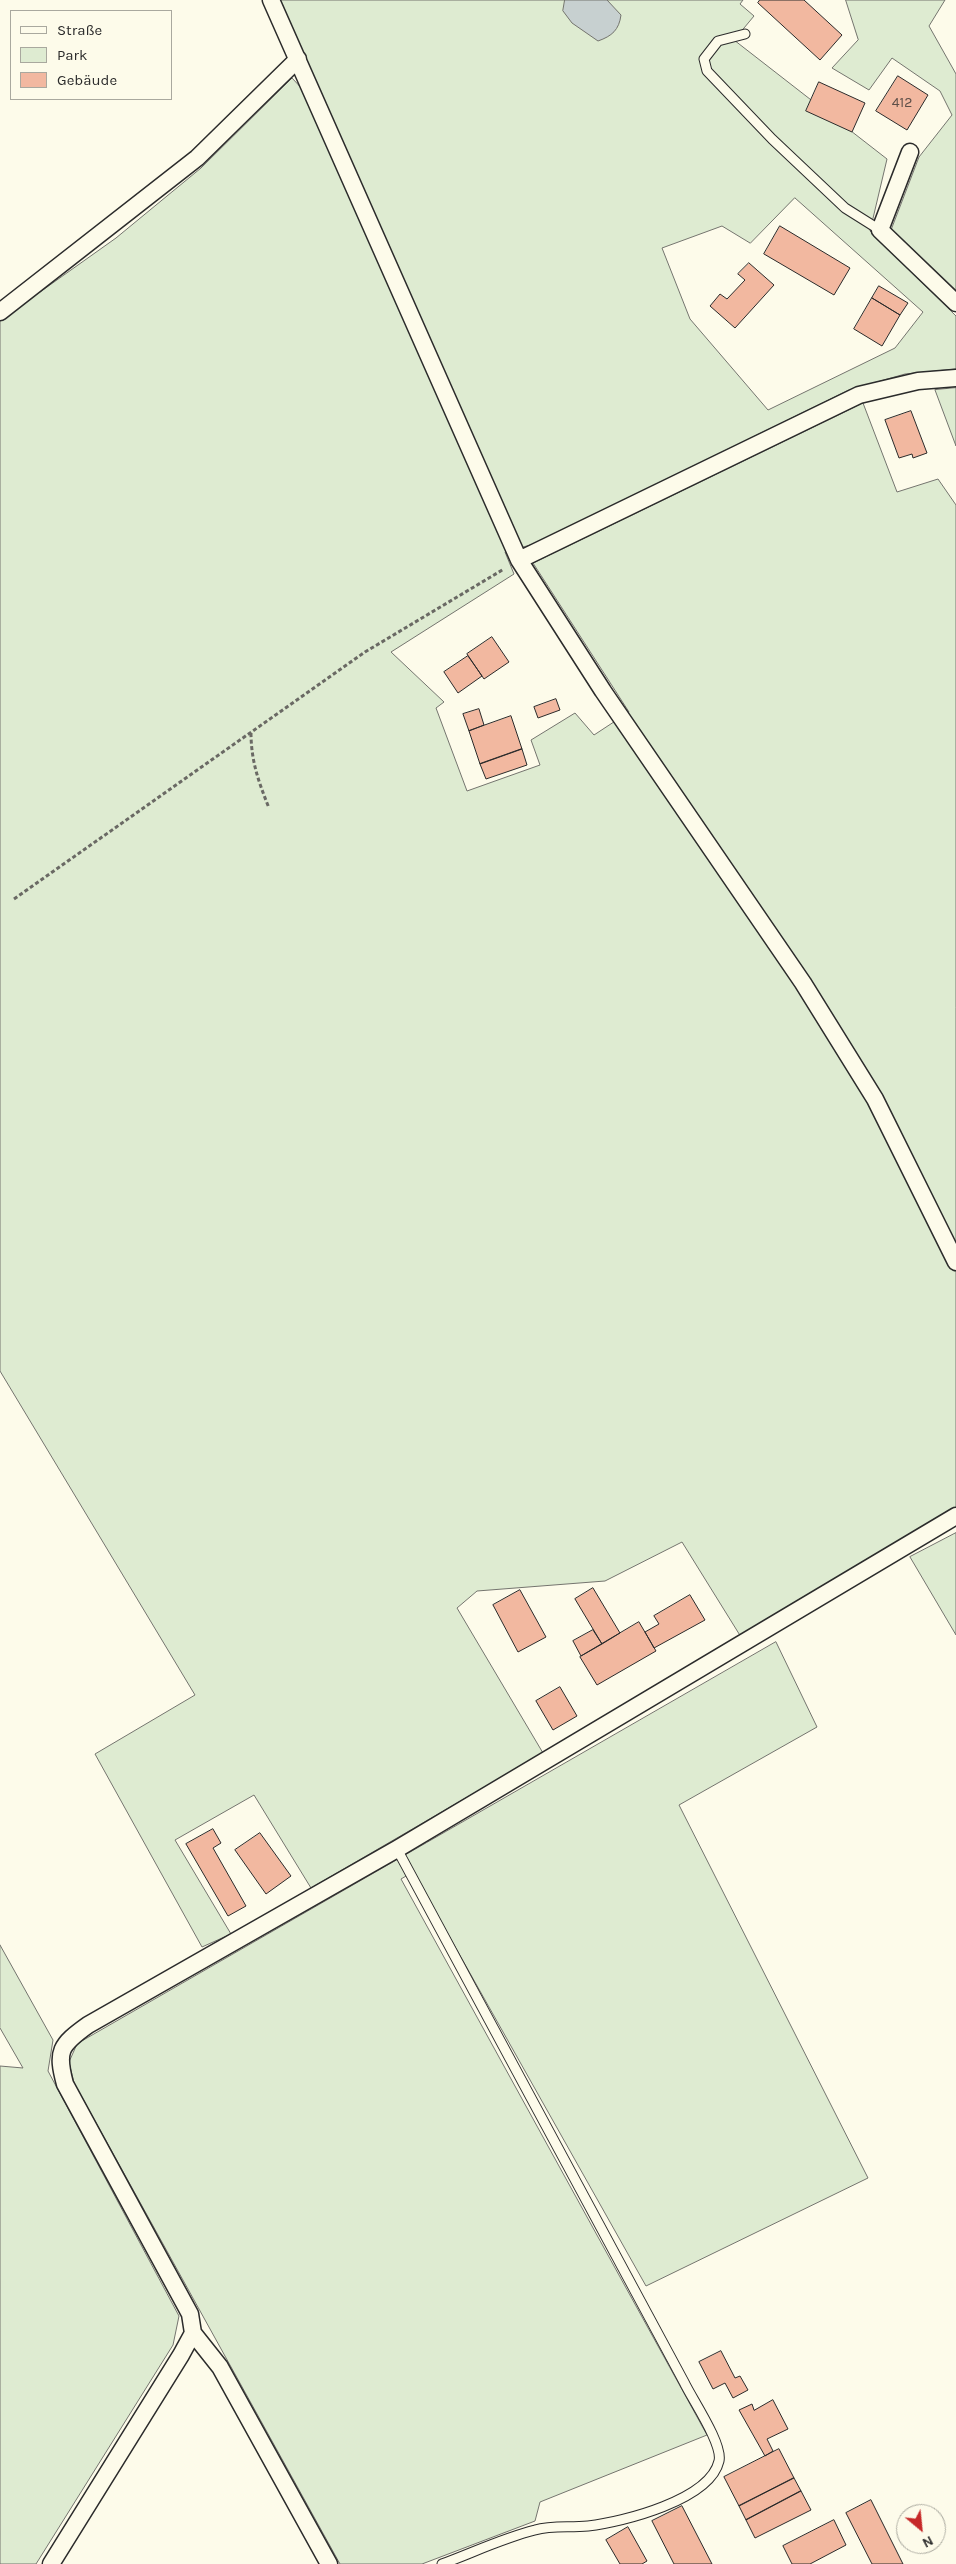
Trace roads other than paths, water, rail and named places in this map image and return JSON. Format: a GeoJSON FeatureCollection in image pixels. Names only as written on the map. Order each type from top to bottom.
{"type":"FeatureCollection","features":[{"type":"Feature","properties":{"kind":"street"},"geometry":{"type":"LineString","coordinates":[[271,0],[519,560],[603,691],[803,983],[875,1099],[956,1262]]}},
{"type":"Feature","properties":{"kind":"street"},"geometry":{"type":"LineString","coordinates":[[0,312],[197,158],[298,59]]}},
{"type":"Feature","properties":{"kind":"street"},"geometry":{"type":"LineString","coordinates":[[910,152],[880,230],[956,303]]}},
{"type":"Feature","properties":{"kind":"street"},"geometry":{"type":"LineString","coordinates":[[519,560],[859,395],[918,381],[956,378]]}},
{"type":"Feature","properties":{"kind":"street"},"geometry":{"type":"LineString","coordinates":[[51,2564],[181,2355],[192,2333],[190,2314],[65,2084],[60,2066],[61,2049],[72,2036],[88,2025],[397,1849],[956,1516]]}},
{"type":"Feature","properties":{"kind":"street"},"geometry":{"type":"LineString","coordinates":[[192,2333],[220,2366],[329,2564]]}},
{"type":"Feature","properties":{"kind":"lane"},"geometry":{"type":"LineString","coordinates":[[745,34],[718,41],[704,59],[707,71],[772,139],[845,208],[880,230]]}},
{"type":"Feature","properties":{"kind":"lane"},"geometry":{"type":"LineString","coordinates":[[397,1849],[688,2390],[719,2454],[716,2469],[709,2480],[700,2488],[666,2504],[617,2521],[534,2530],[442,2564]]}}]}
